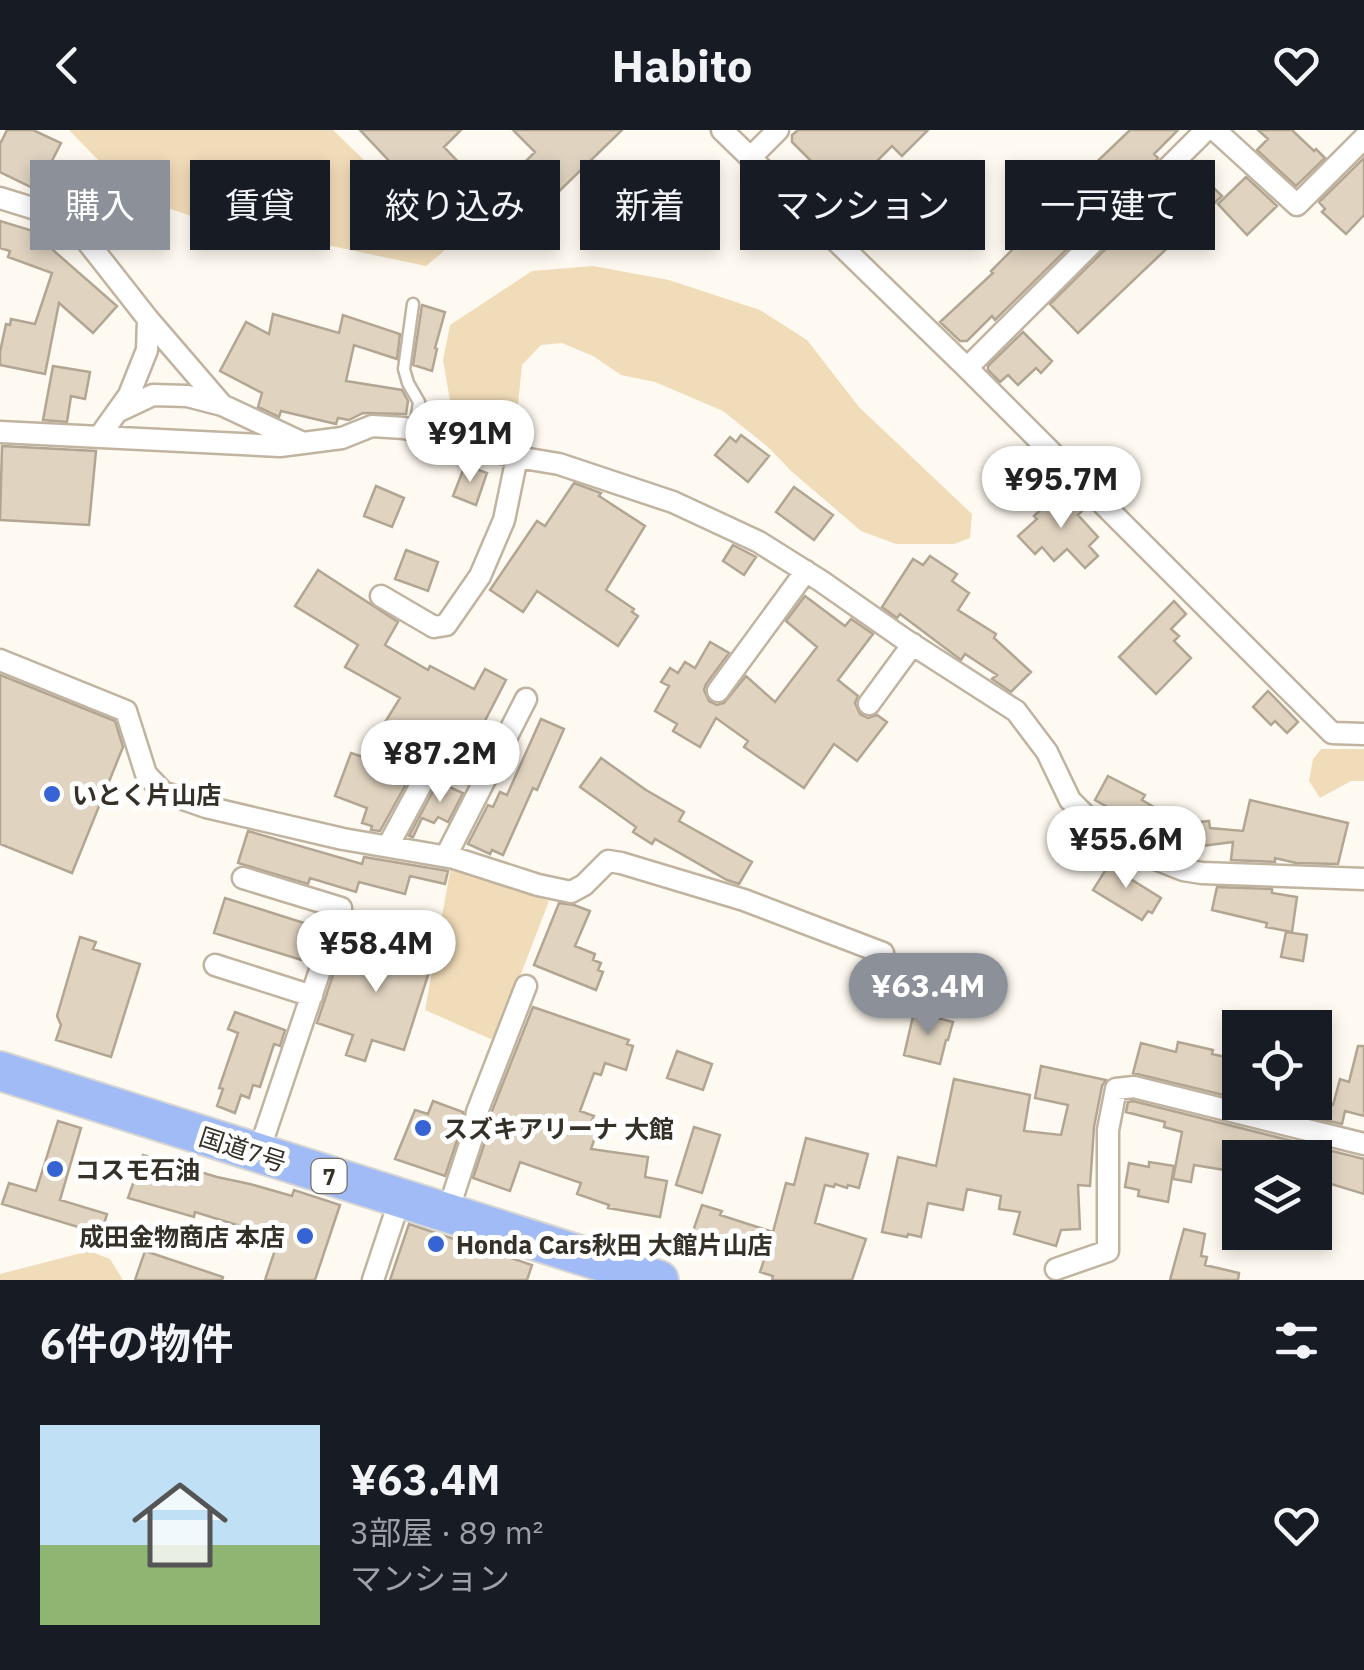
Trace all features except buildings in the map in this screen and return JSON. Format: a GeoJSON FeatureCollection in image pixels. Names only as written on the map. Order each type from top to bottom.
{"type":"FeatureCollection","features":[{"type":"Feature","properties":{"kind":"highway","name":"国道7号"},"geometry":{"type":"LineString","coordinates":[[0,1071],[659,1280]]}},
{"type":"Feature","properties":{"kind":"street"},"geometry":{"type":"LineString","coordinates":[[722,130],[1332,733],[1364,734]]}},
{"type":"Feature","properties":{"kind":"street"},"geometry":{"type":"LineString","coordinates":[[750,158],[778,130]]}},
{"type":"Feature","properties":{"kind":"street"},"geometry":{"type":"LineString","coordinates":[[966,368],[1206,130]]}},
{"type":"Feature","properties":{"kind":"street"},"geometry":{"type":"LineString","coordinates":[[1215,130],[1298,206],[1364,138]]}},
{"type":"Feature","properties":{"kind":"street"},"geometry":{"type":"LineString","coordinates":[[0,198],[55,215],[82,235],[222,405]]}},
{"type":"Feature","properties":{"kind":"street"},"geometry":{"type":"LineString","coordinates":[[100,437],[129,395],[147,350],[148,319]]}},
{"type":"Feature","properties":{"kind":"street"},"geometry":{"type":"LineString","coordinates":[[117,412],[153,395],[187,396],[222,405],[304,443]]}},
{"type":"Feature","properties":{"kind":"street"},"geometry":{"type":"LineString","coordinates":[[0,432],[280,446],[342,438],[372,426],[415,430],[559,464],[673,502],[758,542],[806,571],[1016,711],[1047,752],[1070,800],[1091,821],[1158,860],[1202,873],[1364,879]]}},
{"type":"Feature","properties":{"kind":"street"},"geometry":{"type":"LineString","coordinates":[[381,596],[434,627],[446,625],[480,576],[504,520],[517,457]]}},
{"type":"Feature","properties":{"kind":"street"},"geometry":{"type":"LineString","coordinates":[[718,692],[806,571]]}},
{"type":"Feature","properties":{"kind":"street"},"geometry":{"type":"LineString","coordinates":[[869,704],[913,644]]}},
{"type":"Feature","properties":{"kind":"street"},"geometry":{"type":"LineString","coordinates":[[0,660],[126,712],[146,774],[163,792],[206,807],[343,839],[446,856],[570,892],[584,885],[608,862],[620,862],[744,900],[883,953]]}},
{"type":"Feature","properties":{"kind":"street"},"geometry":{"type":"LineString","coordinates":[[446,856],[526,699]]}},
{"type":"Feature","properties":{"kind":"street"},"geometry":{"type":"LineString","coordinates":[[388,846],[443,744],[491,768]]}},
{"type":"Feature","properties":{"kind":"street"},"geometry":{"type":"LineString","coordinates":[[243,878],[341,908],[258,1154]]}},
{"type":"Feature","properties":{"kind":"street"},"geometry":{"type":"LineString","coordinates":[[216,965],[312,996]]}},
{"type":"Feature","properties":{"kind":"street"},"geometry":{"type":"LineString","coordinates":[[448,1214],[477,1112],[526,986]]}},
{"type":"Feature","properties":{"kind":"street"},"geometry":{"type":"LineString","coordinates":[[1056,1269],[1108,1251],[1108,1130],[1116,1089],[1134,1086],[1364,1144]]}},
{"type":"Feature","properties":{"kind":"street"},"geometry":{"type":"LineString","coordinates":[[374,1280],[400,1199]]}},
{"type":"Feature","properties":{"kind":"lane"},"geometry":{"type":"LineString","coordinates":[[413,304],[404,369],[419,402],[415,430]]}},
{"type":"Feature","properties":{"kind":"shaded area"},"geometry":{"type":"Polygon","coordinates":[[[69,130],[333,130],[364,160],[350,160],[350,250],[330,246],[330,160],[190,160],[190,216],[170,209],[170,160],[98,160],[69,130]]]}},
{"type":"Feature","properties":{"kind":"shaded area"},"geometry":{"type":"Polygon","coordinates":[[[350,250],[444,250],[426,266],[350,250]]]}},
{"type":"Feature","properties":{"kind":"shaded area"},"geometry":{"type":"Polygon","coordinates":[[[593,266],[669,280],[760,310],[807,340],[859,407],[972,514],[970,538],[954,544],[896,544],[861,531],[723,411],[655,382],[621,375],[593,356],[562,343],[541,345],[522,365],[517,414],[503,430],[478,432],[452,412],[443,360],[450,325],[532,271],[593,266]]]}},
{"type":"Feature","properties":{"kind":"shaded area"},"geometry":{"type":"Polygon","coordinates":[[[1321,749],[1364,749],[1364,781],[1351,781],[1320,798],[1309,781],[1313,759],[1321,749]]]}},
{"type":"Feature","properties":{"kind":"shaded area"},"geometry":{"type":"Polygon","coordinates":[[[451,866],[549,901],[495,1041],[425,1010],[451,866]]]}},
{"type":"Feature","properties":{"kind":"shaded area"},"geometry":{"type":"Polygon","coordinates":[[[89,1251],[110,1259],[123,1280],[0,1280],[0,1274],[89,1251]]]}},
{"type":"Feature","properties":{"kind":"place","name":"いとく片山店"},"geometry":{"type":"Point","coordinates":[52,794]}},
{"type":"Feature","properties":{"kind":"place","name":"スズキアリーナ 大館"},"geometry":{"type":"Point","coordinates":[423,1128]}},
{"type":"Feature","properties":{"kind":"place","name":"コスモ石油"},"geometry":{"type":"Point","coordinates":[55,1169]}},
{"type":"Feature","properties":{"kind":"place","name":"成田金物商店 本店"},"geometry":{"type":"Point","coordinates":[305,1236]}},
{"type":"Feature","properties":{"kind":"place","name":"Honda Cars秋田 大館片山店"},"geometry":{"type":"Point","coordinates":[436,1244]}}]}
